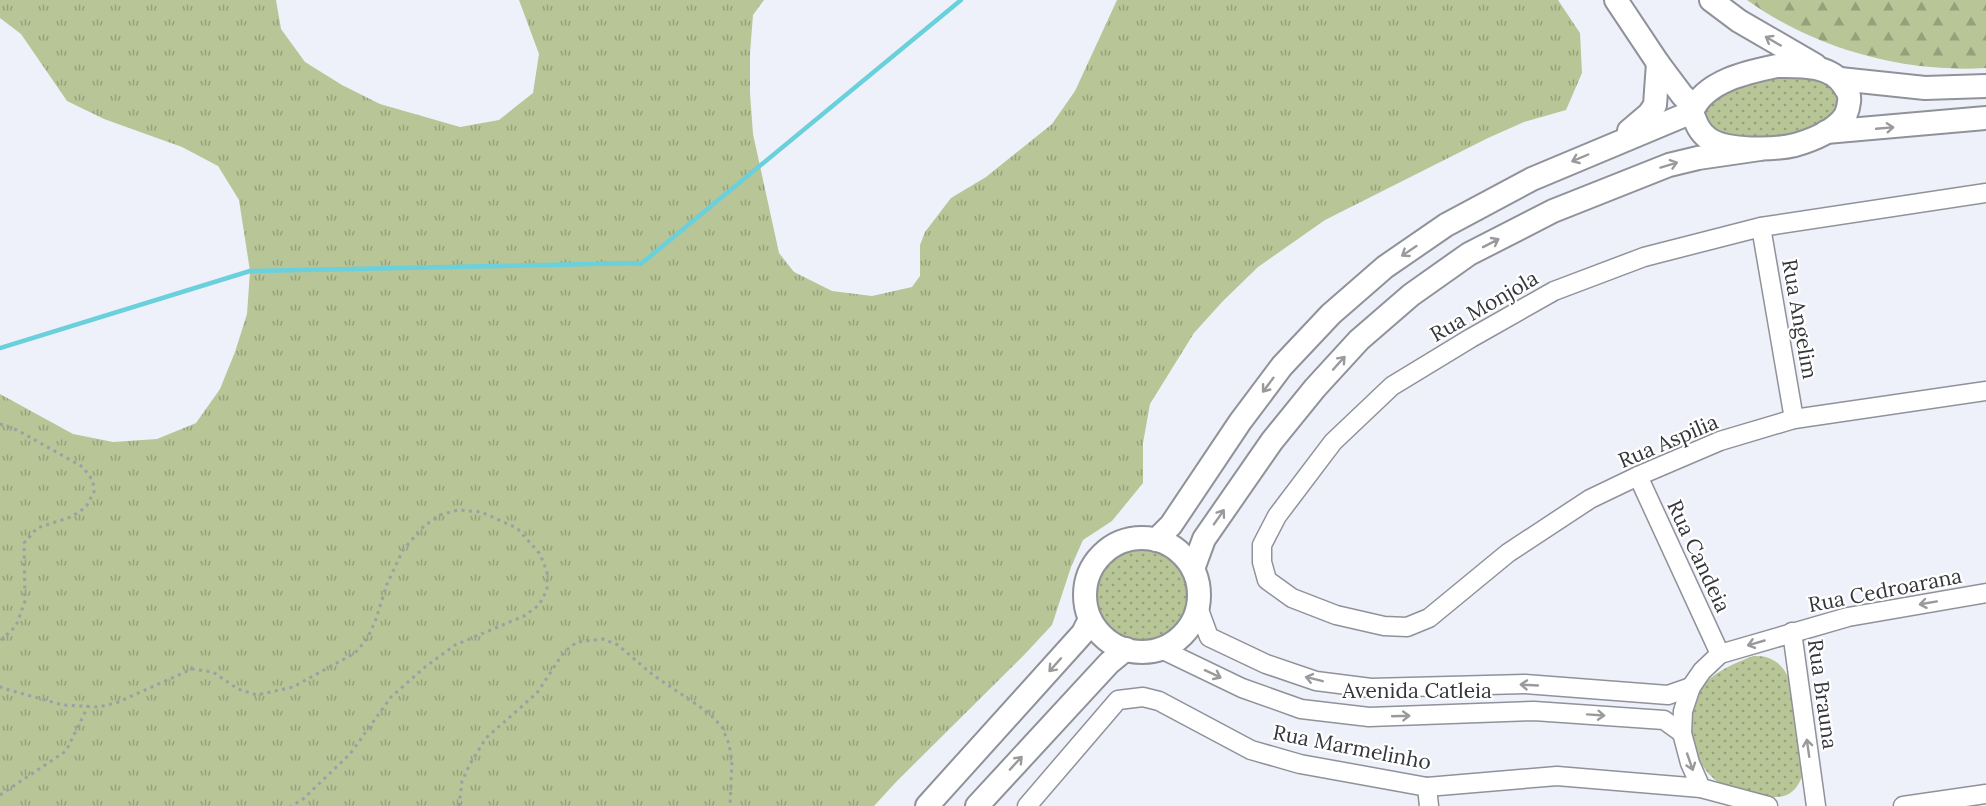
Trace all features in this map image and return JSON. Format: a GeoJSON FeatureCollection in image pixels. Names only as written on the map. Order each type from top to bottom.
{"type":"FeatureCollection","features":[{"type":"Feature","properties":{"kind":"street"},"geometry":{"type":"LineString","coordinates":[[1617,0],[1658,63],[1693,110],[1699,130],[1710,140],[1728,145],[1760,148]]}},
{"type":"Feature","properties":{"kind":"street"},"geometry":{"type":"LineString","coordinates":[[1193,568],[1204,539],[1272,441],[1315,388],[1359,340],[1412,295],[1469,254],[1553,211],[1669,165],[1760,148],[1795,145],[1826,132],[1840,122],[1848,112],[1850,95],[1832,75],[1739,21],[1711,0]]}},
{"type":"Feature","properties":{"kind":"street"},"geometry":{"type":"LineString","coordinates":[[1616,143],[1649,114],[1654,105],[1658,63]]}},
{"type":"Feature","properties":{"kind":"street"},"geometry":{"type":"LineString","coordinates":[[1156,540],[1171,525],[1240,422],[1282,366],[1331,314],[1385,267],[1446,225],[1532,179],[1693,110],[1706,93],[1749,72],[1777,66],[1805,66],[1832,75],[1925,88],[1986,86]]}},
{"type":"Feature","properties":{"kind":"street"},"geometry":{"type":"LineString","coordinates":[[1826,132],[1986,118]]}},
{"type":"Feature","properties":{"kind":"street","name":"Rua Monjola"},"geometry":{"type":"LineString","coordinates":[[1407,627],[1384,626],[1336,615],[1292,598],[1267,580],[1262,562],[1262,545],[1277,516],[1333,442],[1392,386],[1554,291],[1644,257],[1761,226],[1986,193]]}},
{"type":"Feature","properties":{"kind":"street","name":"Rua Angelim"},"geometry":{"type":"LineString","coordinates":[[1761,226],[1794,419]]}},
{"type":"Feature","properties":{"kind":"street","name":"Rua Aspilia"},"geometry":{"type":"LineString","coordinates":[[1407,627],[1429,618],[1508,553],[1571,511],[1638,476],[1720,441],[1794,419],[1986,391]]}},
{"type":"Feature","properties":{"kind":"street","name":"Rua Candeia"},"geometry":{"type":"LineString","coordinates":[[1638,476],[1720,654]]}},
{"type":"Feature","properties":{"kind":"street"},"geometry":{"type":"LineString","coordinates":[[1138,538],[1156,540],[1177,550],[1193,568],[1199,594],[1198,607],[1191,625],[1178,639],[1161,649],[1143,651],[1126,649],[1111,643],[1090,619],[1085,602],[1086,583],[1093,566],[1104,552],[1120,542],[1138,538]]}},
{"type":"Feature","properties":{"kind":"street","name":"Rua Cedroarana"},"geometry":{"type":"LineString","coordinates":[[1792,632],[1848,617],[1986,593]]}},
{"type":"Feature","properties":{"kind":"street","name":"Avenida Catleia"},"geometry":{"type":"LineString","coordinates":[[1198,607],[1209,637],[1266,664],[1316,681],[1371,688],[1525,684],[1668,695],[1691,687]]}},
{"type":"Feature","properties":{"kind":"street"},"geometry":{"type":"LineString","coordinates":[[927,806],[1083,633],[1090,619]]}},
{"type":"Feature","properties":{"kind":"street","name":"Rua Brauna"},"geometry":{"type":"LineString","coordinates":[[1701,788],[1690,763],[1682,733],[1683,711],[1691,687],[1702,671],[1720,654],[1792,632],[1816,806]]}},
{"type":"Feature","properties":{"kind":"street"},"geometry":{"type":"LineString","coordinates":[[977,806],[1109,663],[1126,649]]}},
{"type":"Feature","properties":{"kind":"street","name":"Avenida Catleia"},"geometry":{"type":"LineString","coordinates":[[1161,649],[1242,688],[1301,709],[1369,717],[1534,711],[1664,720],[1682,733]]}},
{"type":"Feature","properties":{"kind":"street","name":"Rua Marmelinho"},"geometry":{"type":"LineString","coordinates":[[1027,806],[1118,700],[1143,697],[1159,701],[1251,750],[1300,764],[1427,787],[1557,776],[1701,788],[1768,806]]}},
{"type":"Feature","properties":{"kind":"street"},"geometry":{"type":"LineString","coordinates":[[1427,787],[1429,806]]}},
{"type":"Feature","properties":{"kind":"street"},"geometry":{"type":"LineString","coordinates":[[1904,806],[1986,794]]}},
{"type":"Feature","properties":{"kind":"path"},"geometry":{"type":"LineString","coordinates":[[0,424],[17,430],[83,467],[93,482],[94,492],[86,507],[71,517],[37,528],[24,543],[25,601],[16,626],[0,641]]}},
{"type":"Feature","properties":{"kind":"path"},"geometry":{"type":"LineString","coordinates":[[0,686],[63,705],[98,707],[116,703],[192,669],[213,672],[238,689],[257,695],[293,687],[355,653],[367,639],[387,584],[403,550],[424,526],[440,515],[458,510],[481,512],[517,528],[540,554],[547,572],[547,590],[539,605],[524,616],[455,645],[425,667],[391,697],[350,754],[302,800],[291,806]]}},
{"type":"Feature","properties":{"kind":"path"},"geometry":{"type":"LineString","coordinates":[[459,806],[462,781],[486,738],[537,693],[564,652],[577,642],[603,639],[618,645],[653,675],[709,713],[722,727],[729,744],[732,762],[730,806]]}},
{"type":"Feature","properties":{"kind":"path"},"geometry":{"type":"LineString","coordinates":[[0,795],[66,751],[88,706]]}},
{"type":"Feature","properties":{"kind":"green space"},"geometry":{"type":"Polygon","coordinates":[[[0,0],[276,0],[281,29],[305,62],[342,85],[380,104],[460,127],[499,120],[533,93],[539,54],[519,0],[764,0],[753,15],[750,93],[753,134],[779,253],[794,272],[832,291],[872,296],[912,287],[920,276],[920,245],[925,232],[951,198],[986,177],[1052,124],[1075,91],[1117,0],[1558,0],[1580,33],[1582,73],[1566,110],[1524,122],[1488,138],[1325,220],[1258,267],[1223,301],[1194,333],[1150,404],[1143,443],[1143,483],[1112,521],[1083,540],[1071,567],[1052,625],[874,806],[0,806],[0,394],[73,434],[113,442],[157,439],[196,423],[220,389],[235,352],[247,314],[250,271],[239,200],[218,166],[182,147],[104,119],[67,101],[21,34],[0,18],[0,0]]]}},
{"type":"Feature","properties":{"kind":"green space"},"geometry":{"type":"Polygon","coordinates":[[[1747,0],[1986,0],[1986,68],[1955,69],[1923,66],[1892,62],[1861,54],[1801,32],[1747,0]]]}},
{"type":"Feature","properties":{"kind":"green space"},"geometry":{"type":"Polygon","coordinates":[[[1778,74],[1822,78],[1841,97],[1840,108],[1822,125],[1793,137],[1760,140],[1714,133],[1702,116],[1714,98],[1734,87],[1778,74]]]}},
{"type":"Feature","properties":{"kind":"green space"},"geometry":{"type":"Polygon","coordinates":[[[1132,546],[1152,546],[1177,560],[1188,576],[1191,595],[1188,614],[1177,630],[1152,644],[1132,644],[1115,636],[1101,622],[1093,605],[1093,585],[1101,568],[1115,554],[1132,546]]]}},
{"type":"Feature","properties":{"kind":"green space"},"geometry":{"type":"Polygon","coordinates":[[[1753,656],[1775,661],[1789,679],[1802,776],[1798,786],[1785,796],[1770,797],[1730,788],[1718,782],[1703,766],[1692,740],[1691,712],[1695,698],[1702,687],[1721,671],[1753,656]]]}},
{"type":"Feature","properties":{"kind":"waterway"},"geometry":{"type":"LineString","coordinates":[[0,348],[250,271],[642,263],[961,0]]}}]}
